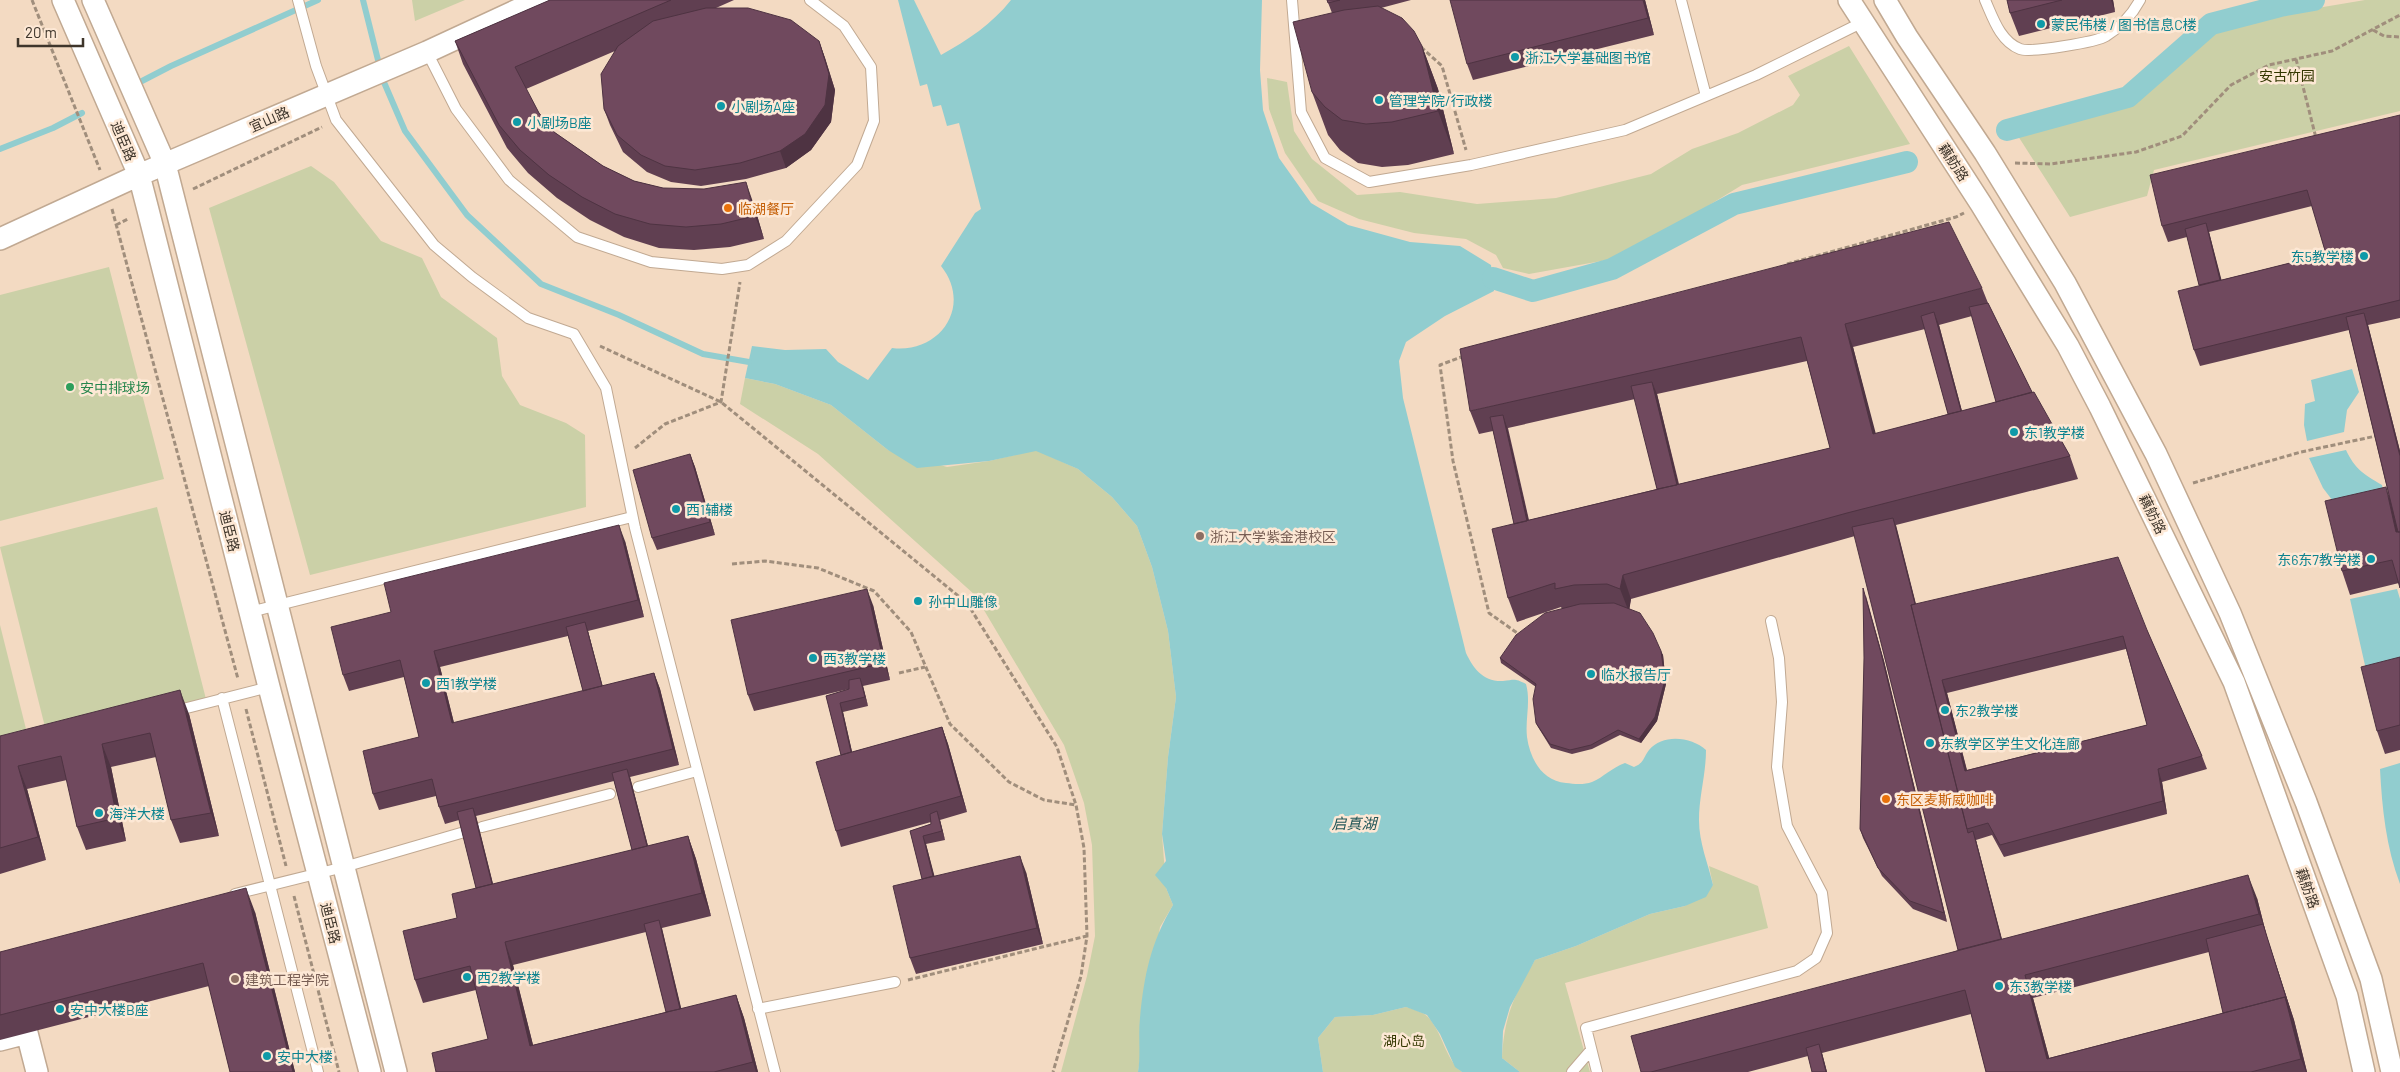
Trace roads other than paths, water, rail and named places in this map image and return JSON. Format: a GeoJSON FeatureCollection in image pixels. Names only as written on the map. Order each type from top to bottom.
{"type":"FeatureCollection","features":[{"type":"Feature","properties":{"kind":"street","name":"迪臣路"},"geometry":{"type":"LineString","coordinates":[[63,0],[138,175],[370,1072]]}},
{"type":"Feature","properties":{"kind":"street","name":"迪臣路"},"geometry":{"type":"LineString","coordinates":[[93,0],[165,164],[396,1072]]}},
{"type":"Feature","properties":{"kind":"street","name":"宜山路"},"geometry":{"type":"LineString","coordinates":[[0,239],[138,175],[419,55],[539,0]]}},
{"type":"Feature","properties":{"kind":"street","name":"藕舫路"},"geometry":{"type":"LineString","coordinates":[[1849,0],[1981,204],[2073,355],[2234,682],[2347,996],[2364,1072]]}},
{"type":"Feature","properties":{"kind":"street","name":"藕舫路"},"geometry":{"type":"LineString","coordinates":[[1885,0],[2065,283],[2156,454],[2230,613],[2306,802],[2371,979],[2392,1072]]}},
{"type":"Feature","properties":{"kind":"street"},"geometry":{"type":"LineString","coordinates":[[0,1040],[27,1033],[37,1072]]}},
{"type":"Feature","properties":{"kind":"lane"},"geometry":{"type":"LineString","coordinates":[[419,55],[508,180],[577,237],[651,262],[722,269],[748,265],[786,241],[856,165],[874,121],[871,67],[844,26],[810,0]]}},
{"type":"Feature","properties":{"kind":"lane"},"geometry":{"type":"LineString","coordinates":[[1292,0],[1300,112],[1325,158],[1369,182],[1471,165],[1625,130],[1756,75],[1863,22]]}},
{"type":"Feature","properties":{"kind":"lane"},"geometry":{"type":"LineString","coordinates":[[1681,0],[1706,96]]}},
{"type":"Feature","properties":{"kind":"lane"},"geometry":{"type":"LineString","coordinates":[[1985,0],[2002,36],[2020,49],[2050,48],[2105,37],[2132,15],[2140,0]]}},
{"type":"Feature","properties":{"kind":"lane"},"geometry":{"type":"LineString","coordinates":[[299,4],[326,94],[336,120],[434,245],[472,277],[528,318],[574,334],[606,388],[632,517],[774,1072]]}},
{"type":"Feature","properties":{"kind":"lane"},"geometry":{"type":"LineString","coordinates":[[250,612],[632,517]]}},
{"type":"Feature","properties":{"kind":"lane"},"geometry":{"type":"LineString","coordinates":[[1597,1072],[1586,1028],[1797,971],[1816,958],[1827,934],[1822,893],[1788,826],[1777,767],[1782,702],[1779,658],[1771,621]]}},
{"type":"Feature","properties":{"kind":"lane"},"geometry":{"type":"LineString","coordinates":[[164,714],[269,687]]}},
{"type":"Feature","properties":{"kind":"lane"},"geometry":{"type":"LineString","coordinates":[[222,698],[318,1072]]}},
{"type":"Feature","properties":{"kind":"lane"},"geometry":{"type":"LineString","coordinates":[[638,787],[697,771]]}},
{"type":"Feature","properties":{"kind":"lane"},"geometry":{"type":"LineString","coordinates":[[482,828],[610,794]]}},
{"type":"Feature","properties":{"kind":"lane"},"geometry":{"type":"LineString","coordinates":[[222,898],[344,867],[460,833]]}},
{"type":"Feature","properties":{"kind":"lane"},"geometry":{"type":"LineString","coordinates":[[758,1009],[895,982]]}},
{"type":"Feature","properties":{"kind":"lane"},"geometry":{"type":"LineString","coordinates":[[1572,1072],[1591,1050]]}},
{"type":"Feature","properties":{"kind":"water","name":"启真湖"},"geometry":{"type":"Polygon","coordinates":[[[898,0],[914,0],[941,55],[979,31],[996,17],[1011,0],[1262,0],[1260,70],[1263,110],[1279,158],[1311,203],[1348,225],[1410,242],[1460,246],[1491,265],[1494,291],[1445,316],[1406,342],[1399,361],[1403,398],[1466,653],[1472,664],[1484,677],[1496,681],[1517,680],[1526,684],[1528,697],[1527,737],[1531,753],[1539,768],[1550,778],[1572,784],[1586,784],[1625,763],[1634,767],[1642,762],[1649,750],[1655,745],[1669,739],[1693,742],[1706,750],[1699,811],[1699,828],[1713,885],[1706,897],[1685,906],[1650,914],[1576,946],[1535,960],[1510,1007],[1503,1031],[1502,1058],[1520,1072],[1462,1072],[1455,1067],[1440,1034],[1427,1015],[1406,1007],[1373,1015],[1335,1017],[1318,1038],[1323,1072],[1138,1072],[1140,1018],[1146,973],[1159,932],[1173,905],[1166,888],[1155,875],[1166,861],[1162,834],[1168,757],[1176,697],[1168,631],[1152,567],[1137,526],[1112,497],[1078,469],[1036,451],[989,461],[917,468],[888,450],[831,405],[775,384],[745,378],[752,346],[785,350],[826,349],[838,362],[868,380],[892,348],[909,348],[924,343],[937,335],[946,324],[952,311],[954,297],[950,281],[941,266],[975,213],[981,209],[959,123],[947,126],[941,105],[933,107],[927,84],[920,86],[898,0]]]}},
{"type":"Feature","properties":{"kind":"water"},"geometry":{"type":"Polygon","coordinates":[[[2352,369],[2359,392],[2347,410],[2344,432],[2307,441],[2304,425],[2305,404],[2315,401],[2311,380],[2352,369]]]}},
{"type":"Feature","properties":{"kind":"water"},"geometry":{"type":"Polygon","coordinates":[[[2346,450],[2360,470],[2382,485],[2385,499],[2339,509],[2323,488],[2309,458],[2346,450]]]}},
{"type":"Feature","properties":{"kind":"water"},"geometry":{"type":"Polygon","coordinates":[[[2397,589],[2400,599],[2400,675],[2369,683],[2350,599],[2397,589]]]}},
{"type":"Feature","properties":{"kind":"water"},"geometry":{"type":"Polygon","coordinates":[[[2400,763],[2400,884],[2391,856],[2382,798],[2380,769],[2400,763]]]}},
{"type":"Feature","properties":{"kind":"waterway"},"geometry":{"type":"LineString","coordinates":[[142,81],[171,66],[318,0]]}},
{"type":"Feature","properties":{"kind":"waterway"},"geometry":{"type":"LineString","coordinates":[[363,0],[383,80],[405,131],[467,215],[541,284],[619,315],[703,354],[749,362]]}},
{"type":"Feature","properties":{"kind":"waterway"},"geometry":{"type":"LineString","coordinates":[[2007,130],[2128,97],[2211,24],[2280,6],[2314,0]]}},
{"type":"Feature","properties":{"kind":"waterway"},"geometry":{"type":"LineString","coordinates":[[0,149],[53,128],[82,113]]}},
{"type":"Feature","properties":{"kind":"waterway"},"geometry":{"type":"LineString","coordinates":[[1493,278],[1533,291],[1612,269],[1734,204],[1907,162]]}},
{"type":"Feature","properties":{"kind":"place","name":"蒙民伟楼 / 图书信息C楼"},"geometry":{"type":"Point","coordinates":[2041,24]}},
{"type":"Feature","properties":{"kind":"place","name":"浙江大学基础图书馆"},"geometry":{"type":"Point","coordinates":[1515,57]}},
{"type":"Feature","properties":{"kind":"place","name":"管理学院/行政楼"},"geometry":{"type":"Point","coordinates":[1379,100]}},
{"type":"Feature","properties":{"kind":"place","name":"小剧场A座"},"geometry":{"type":"Point","coordinates":[721,106]}},
{"type":"Feature","properties":{"kind":"place","name":"小剧场B座"},"geometry":{"type":"Point","coordinates":[517,122]}},
{"type":"Feature","properties":{"kind":"place","name":"临湖餐厅"},"geometry":{"type":"Point","coordinates":[728,208]}},
{"type":"Feature","properties":{"kind":"place","name":"东5教学楼"},"geometry":{"type":"Point","coordinates":[2364,256]}},
{"type":"Feature","properties":{"kind":"place","name":"安中排球场"},"geometry":{"type":"Point","coordinates":[70,387]}},
{"type":"Feature","properties":{"kind":"place","name":"东1教学楼"},"geometry":{"type":"Point","coordinates":[2014,432]}},
{"type":"Feature","properties":{"kind":"place","name":"西1辅楼"},"geometry":{"type":"Point","coordinates":[676,509]}},
{"type":"Feature","properties":{"kind":"place","name":"浙江大学紫金港校区"},"geometry":{"type":"Point","coordinates":[1200,536]}},
{"type":"Feature","properties":{"kind":"place","name":"东6东7教学楼"},"geometry":{"type":"Point","coordinates":[2371,559]}},
{"type":"Feature","properties":{"kind":"place","name":"孙中山雕像"},"geometry":{"type":"Point","coordinates":[918,601]}},
{"type":"Feature","properties":{"kind":"place","name":"西3教学楼"},"geometry":{"type":"Point","coordinates":[813,658]}},
{"type":"Feature","properties":{"kind":"place","name":"临水报告厅"},"geometry":{"type":"Point","coordinates":[1591,674]}},
{"type":"Feature","properties":{"kind":"place","name":"西1教学楼"},"geometry":{"type":"Point","coordinates":[426,683]}},
{"type":"Feature","properties":{"kind":"place","name":"东2教学楼"},"geometry":{"type":"Point","coordinates":[1945,710]}},
{"type":"Feature","properties":{"kind":"place","name":"东教学区学生文化连廊"},"geometry":{"type":"Point","coordinates":[1930,743]}},
{"type":"Feature","properties":{"kind":"place","name":"东区麦斯威咖啡"},"geometry":{"type":"Point","coordinates":[1886,799]}},
{"type":"Feature","properties":{"kind":"place","name":"海洋大楼"},"geometry":{"type":"Point","coordinates":[99,813]}},
{"type":"Feature","properties":{"kind":"place","name":"西2教学楼"},"geometry":{"type":"Point","coordinates":[467,977]}},
{"type":"Feature","properties":{"kind":"place","name":"建筑工程学院"},"geometry":{"type":"Point","coordinates":[235,979]}},
{"type":"Feature","properties":{"kind":"place","name":"东3教学楼"},"geometry":{"type":"Point","coordinates":[1999,986]}},
{"type":"Feature","properties":{"kind":"place","name":"安中大楼B座"},"geometry":{"type":"Point","coordinates":[60,1009]}},
{"type":"Feature","properties":{"kind":"place","name":"安中大楼"},"geometry":{"type":"Point","coordinates":[267,1056]}},
{"type":"Feature","properties":{"kind":"park label","name":"安古竹园"},"geometry":{"type":"Point","coordinates":[2287,75]}},
{"type":"Feature","properties":{"kind":"park label","name":"湖心岛"},"geometry":{"type":"Point","coordinates":[1404,1040]}}]}
